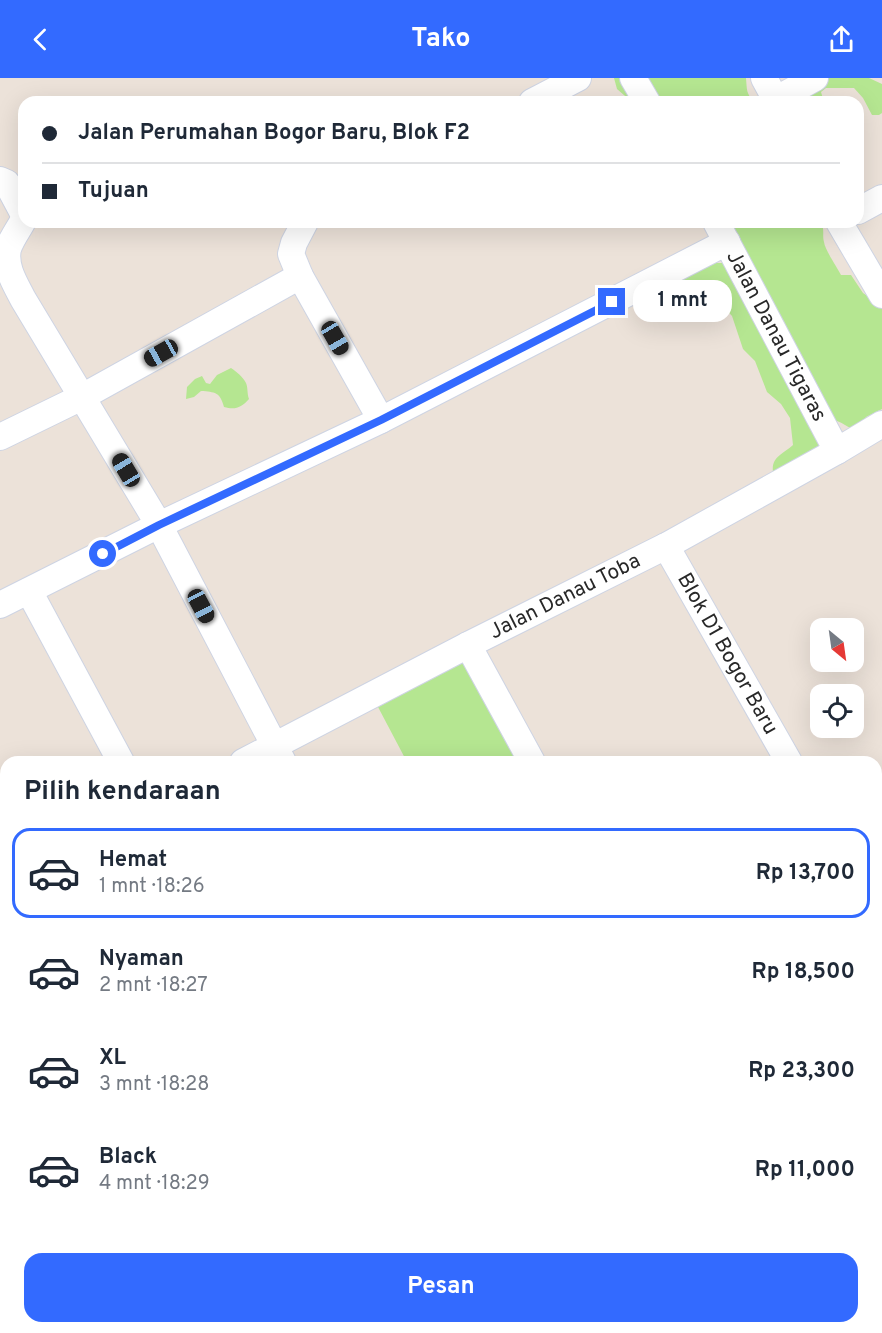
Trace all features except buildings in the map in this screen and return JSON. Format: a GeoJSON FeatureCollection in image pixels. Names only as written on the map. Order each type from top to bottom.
{"type":"FeatureCollection","features":[{"type":"Feature","properties":{"kind":"street"},"geometry":{"type":"LineString","coordinates":[[544,96],[578,78]]}},
{"type":"Feature","properties":{"kind":"street"},"geometry":{"type":"LineString","coordinates":[[633,78],[643,96]]}},
{"type":"Feature","properties":{"kind":"street"},"geometry":{"type":"LineString","coordinates":[[772,93],[815,78]]}},
{"type":"Feature","properties":{"kind":"street"},"geometry":{"type":"LineString","coordinates":[[0,180],[7,183],[18,205]]}},
{"type":"Feature","properties":{"kind":"street"},"geometry":{"type":"LineString","coordinates":[[864,208],[882,198]]}},
{"type":"Feature","properties":{"kind":"street"},"geometry":{"type":"LineString","coordinates":[[19,228],[8,251],[11,275],[23,299],[159,525],[279,754]]}},
{"type":"Feature","properties":{"kind":"street"},"geometry":{"type":"LineString","coordinates":[[302,228],[291,254],[300,276],[381,420]]}},
{"type":"Feature","properties":{"kind":"street"},"geometry":{"type":"LineString","coordinates":[[843,228],[882,295]]}},
{"type":"Feature","properties":{"kind":"street"},"geometry":{"type":"LineString","coordinates":[[0,606],[159,525],[381,420],[722,232]]}},
{"type":"Feature","properties":{"kind":"street","name":"Jalan Danau Tigaras"},"geometry":{"type":"LineString","coordinates":[[722,232],[837,451]]}},
{"type":"Feature","properties":{"kind":"street"},"geometry":{"type":"LineString","coordinates":[[0,437],[82,397],[300,276]]}},
{"type":"Feature","properties":{"kind":"street","name":"Jalan Danau Toba"},"geometry":{"type":"LineString","coordinates":[[279,754],[468,645],[666,546],[881,426]]}},
{"type":"Feature","properties":{"kind":"street","name":"Blok D1 Bogor Baru"},"geometry":{"type":"LineString","coordinates":[[666,546],[786,756]]}},
{"type":"Feature","properties":{"kind":"street"},"geometry":{"type":"LineString","coordinates":[[29,591],[118,756]]}},
{"type":"Feature","properties":{"kind":"street"},"geometry":{"type":"LineString","coordinates":[[468,645],[529,756]]}},
{"type":"Feature","properties":{"kind":"green space"},"geometry":{"type":"Polygon","coordinates":[[[614,78],[746,78],[747,91],[750,96],[625,96],[617,89],[614,78]]]}},
{"type":"Feature","properties":{"kind":"green space"},"geometry":{"type":"Polygon","coordinates":[[[822,78],[869,78],[882,84],[882,113],[872,115],[864,96],[854,88],[826,88],[821,92],[822,96],[801,96],[822,78]]]}},
{"type":"Feature","properties":{"kind":"green space"},"geometry":{"type":"Polygon","coordinates":[[[722,228],[823,228],[825,245],[841,275],[851,275],[863,293],[873,300],[882,295],[882,409],[866,417],[853,429],[837,421],[832,424],[834,441],[773,472],[776,459],[793,445],[790,418],[781,404],[767,392],[755,361],[743,349],[732,316],[720,303],[703,303],[669,319],[667,284],[712,263],[731,263],[722,228]]]}},
{"type":"Feature","properties":{"kind":"green space"},"geometry":{"type":"Polygon","coordinates":[[[231,368],[242,377],[247,385],[249,399],[238,408],[224,407],[219,396],[206,391],[201,391],[194,397],[186,399],[187,387],[195,379],[202,376],[206,383],[210,384],[217,375],[231,368]]]}},
{"type":"Feature","properties":{"kind":"green space"},"geometry":{"type":"Polygon","coordinates":[[[464,662],[514,756],[404,756],[378,707],[464,662]]]}},
{"type":"Feature","properties":{"kind":"route"},"geometry":{"type":"LineString","coordinates":[[103,554],[159,525],[381,420],[612,302]]}}]}
